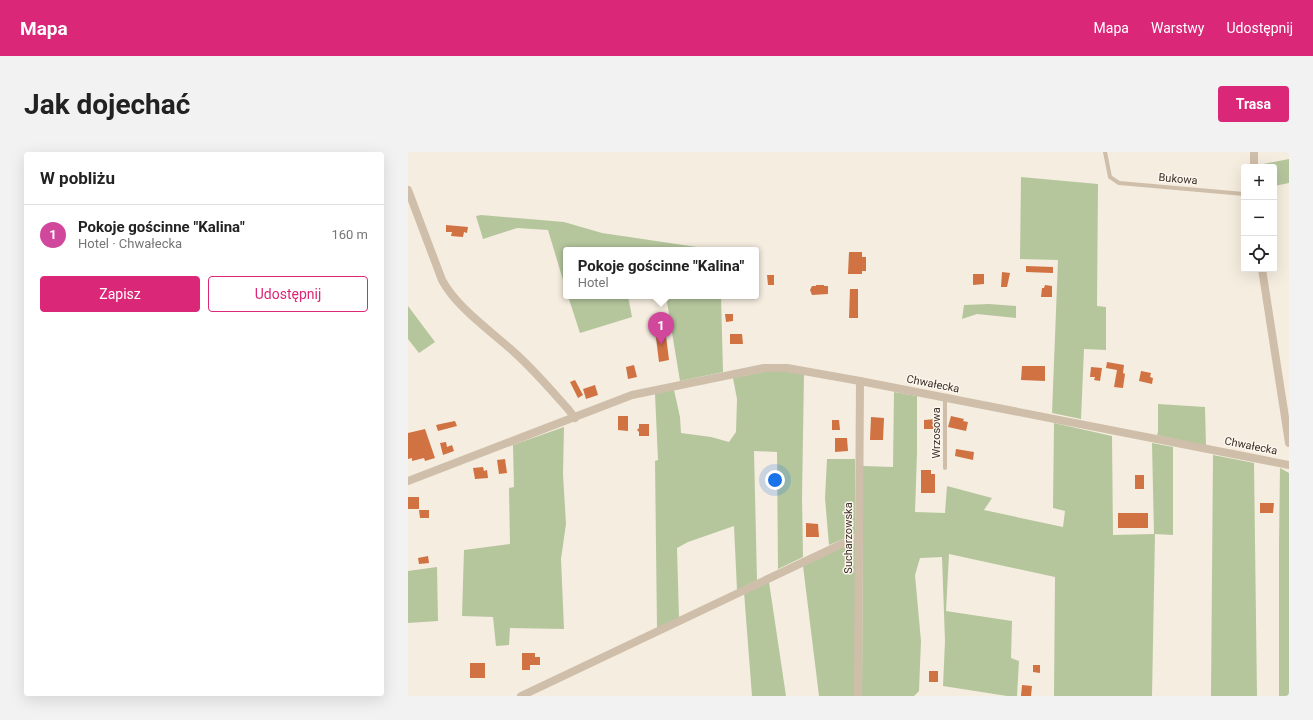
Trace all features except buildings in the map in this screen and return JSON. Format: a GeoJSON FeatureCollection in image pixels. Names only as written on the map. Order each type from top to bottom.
{"type":"FeatureCollection","features":[{"type":"Feature","properties":{"kind":"street"},"geometry":{"type":"LineString","coordinates":[[1254,152],[1254,164]]}},
{"type":"Feature","properties":{"kind":"street"},"geometry":{"type":"LineString","coordinates":[[408,190],[442,280],[448,292],[457,302],[517,354],[575,418]]}},
{"type":"Feature","properties":{"kind":"street"},"geometry":{"type":"LineString","coordinates":[[1262,272],[1289,443]]}},
{"type":"Feature","properties":{"kind":"street","name":"Chwałecka"},"geometry":{"type":"LineString","coordinates":[[408,481],[632,395],[764,368],[787,368],[860,381],[1289,465]]}},
{"type":"Feature","properties":{"kind":"street","name":"Sucharzowska"},"geometry":{"type":"LineString","coordinates":[[858,696],[860,381]]}},
{"type":"Feature","properties":{"kind":"street"},"geometry":{"type":"LineString","coordinates":[[521,696],[859,537]]}},
{"type":"Feature","properties":{"kind":"lane","name":"Bukowa"},"geometry":{"type":"LineString","coordinates":[[1105,152],[1109,173],[1112,179],[1119,183],[1241,194]]}},
{"type":"Feature","properties":{"kind":"lane","name":"Wrzosowa"},"geometry":{"type":"LineString","coordinates":[[945,398],[945,468]]}},
{"type":"Feature","properties":{"kind":"green space"},"geometry":{"type":"Polygon","coordinates":[[[1289,159],[1289,183],[1277,185],[1277,164],[1263,164],[1289,159]]]}},
{"type":"Feature","properties":{"kind":"green space"},"geometry":{"type":"Polygon","coordinates":[[[1021,177],[1098,184],[1097,306],[1106,307],[1106,350],[1084,349],[1081,419],[1052,413],[1058,260],[1020,259],[1021,177]]]}},
{"type":"Feature","properties":{"kind":"green space"},"geometry":{"type":"Polygon","coordinates":[[[481,215],[564,222],[602,233],[697,247],[563,247],[563,280],[548,230],[517,228],[483,239],[476,216],[481,215]]]}},
{"type":"Feature","properties":{"kind":"green space"},"geometry":{"type":"Polygon","coordinates":[[[569,299],[629,299],[632,317],[580,333],[569,299]]]}},
{"type":"Feature","properties":{"kind":"green space"},"geometry":{"type":"Polygon","coordinates":[[[666,299],[721,299],[723,372],[680,381],[666,299]]]}},
{"type":"Feature","properties":{"kind":"green space"},"geometry":{"type":"Polygon","coordinates":[[[989,304],[1016,306],[1016,318],[977,314],[962,319],[964,305],[989,304]]]}},
{"type":"Feature","properties":{"kind":"green space"},"geometry":{"type":"Polygon","coordinates":[[[408,306],[435,342],[419,353],[408,339],[408,306]]]}},
{"type":"Feature","properties":{"kind":"green space"},"geometry":{"type":"Polygon","coordinates":[[[772,370],[804,374],[802,497],[803,557],[778,569],[777,452],[754,451],[757,580],[737,590],[734,526],[688,542],[677,548],[679,618],[657,628],[655,461],[658,460],[655,394],[674,390],[680,417],[681,433],[711,437],[729,442],[736,432],[737,399],[733,378],[772,370]]]}},
{"type":"Feature","properties":{"kind":"green space"},"geometry":{"type":"Polygon","coordinates":[[[894,392],[917,396],[915,512],[945,513],[947,486],[992,498],[984,510],[1063,527],[1065,511],[1053,508],[1054,423],[1112,436],[1113,535],[1154,534],[1152,443],[1173,447],[1173,535],[1155,534],[1152,696],[1054,696],[1055,577],[949,554],[946,611],[1012,621],[1011,658],[1019,661],[1017,696],[1007,696],[943,686],[945,641],[942,557],[920,558],[915,575],[921,641],[919,691],[914,696],[862,696],[863,466],[893,467],[894,392]]]}},
{"type":"Feature","properties":{"kind":"green space"},"geometry":{"type":"Polygon","coordinates":[[[1158,404],[1205,407],[1206,446],[1157,435],[1158,404]]]}},
{"type":"Feature","properties":{"kind":"green space"},"geometry":{"type":"Polygon","coordinates":[[[564,427],[563,474],[566,524],[561,559],[564,629],[510,628],[509,645],[496,646],[493,617],[462,616],[464,550],[510,544],[509,488],[514,487],[513,445],[564,427]]]}},
{"type":"Feature","properties":{"kind":"green space"},"geometry":{"type":"Polygon","coordinates":[[[1213,455],[1254,463],[1257,696],[1211,696],[1213,455]]]}},
{"type":"Feature","properties":{"kind":"green space"},"geometry":{"type":"Polygon","coordinates":[[[827,459],[855,459],[855,534],[829,545],[825,498],[827,459]]]}},
{"type":"Feature","properties":{"kind":"green space"},"geometry":{"type":"Polygon","coordinates":[[[1280,468],[1289,473],[1289,696],[1279,696],[1280,468]]]}},
{"type":"Feature","properties":{"kind":"green space"},"geometry":{"type":"Polygon","coordinates":[[[856,541],[855,696],[819,696],[803,566],[856,541]]]}},
{"type":"Feature","properties":{"kind":"green space"},"geometry":{"type":"Polygon","coordinates":[[[437,567],[438,621],[408,623],[408,571],[437,567]]]}},
{"type":"Feature","properties":{"kind":"green space"},"geometry":{"type":"Polygon","coordinates":[[[769,582],[786,696],[752,696],[744,592],[769,582]]]}},
{"type":"Feature","properties":{"kind":"place","name":"Pokoje gościnne \"Kalina\""},"geometry":{"type":"Point","coordinates":[661,345]}}]}
